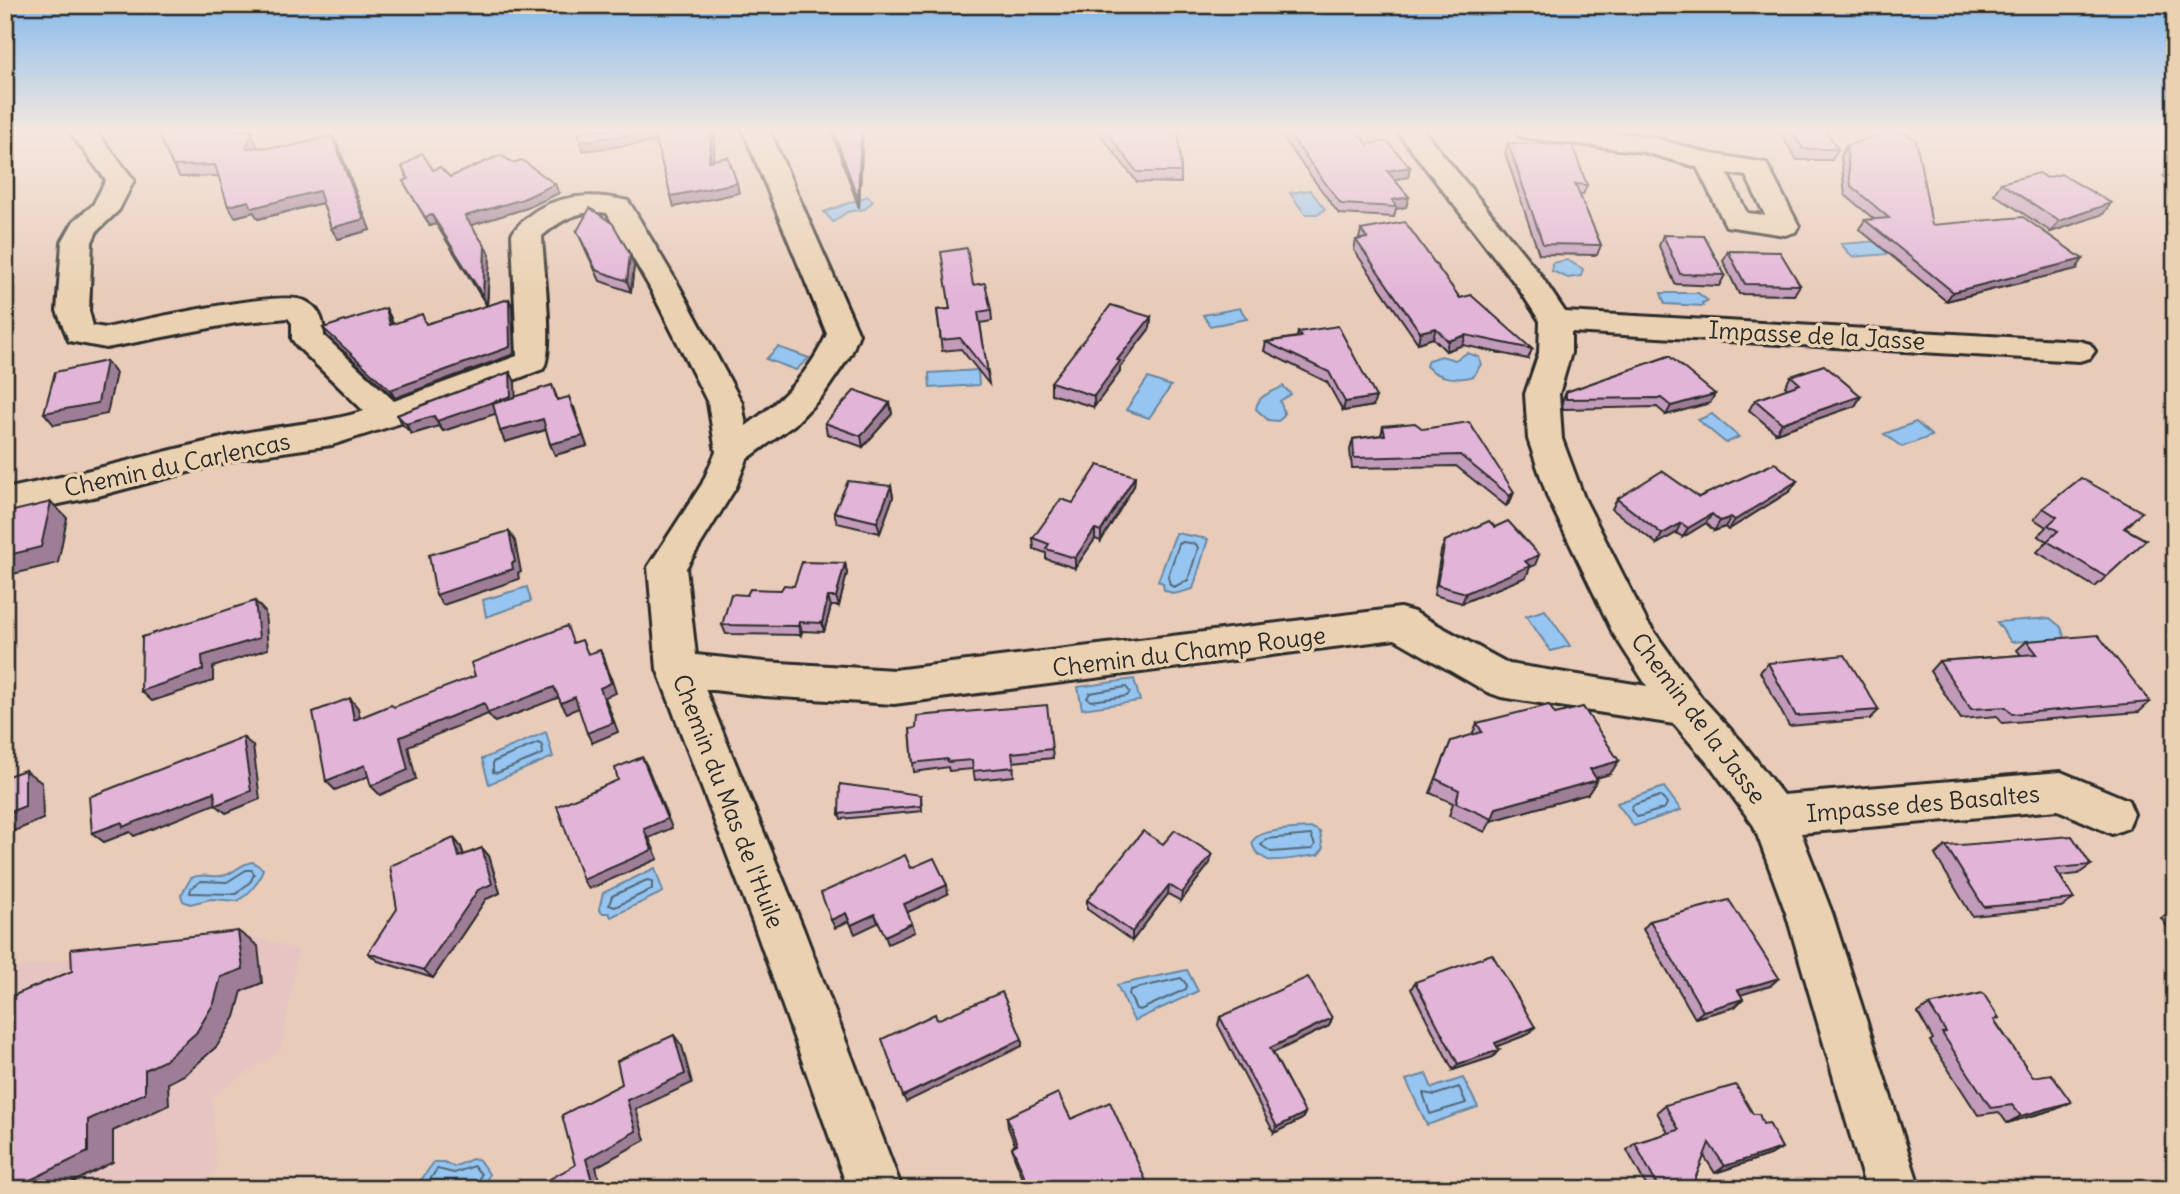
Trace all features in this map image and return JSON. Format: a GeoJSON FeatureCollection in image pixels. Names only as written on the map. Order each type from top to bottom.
{"type":"FeatureCollection","features":[{"type":"Feature","properties":{"kind":"street"},"geometry":{"type":"LineString","coordinates":[[117,186],[105,210],[84,227],[77,242],[73,311],[80,334],[106,338],[236,313],[295,308],[308,320],[308,339],[389,415],[532,362],[534,343],[527,234],[542,220],[568,206],[594,200],[618,207],[664,286],[725,403],[733,452],[789,413],[834,358],[843,334],[780,186]]}},
{"type":"Feature","properties":{"kind":"street"},"geometry":{"type":"LineString","coordinates":[[1453,186],[1528,280],[1556,321]]}},
{"type":"Feature","properties":{"kind":"street","name":"Impasse de la Jasse"},"geometry":{"type":"LineString","coordinates":[[1556,321],[2078,351]]}},
{"type":"Feature","properties":{"kind":"street","name":"Chemin de la Jasse"},"geometry":{"type":"LineString","coordinates":[[1556,321],[1555,353],[1542,394],[1545,439],[1566,498],[1633,633],[1686,709],[1727,755],[1772,816],[1810,913],[1893,1189]]}},
{"type":"Feature","properties":{"kind":"street","name":"Chemin du Carlencas"},"geometry":{"type":"LineString","coordinates":[[5,502],[98,483],[241,446],[332,433],[389,415]]}},
{"type":"Feature","properties":{"kind":"street","name":"Chemin du Mas de l'Huile"},"geometry":{"type":"LineString","coordinates":[[733,452],[718,487],[667,567],[677,669],[779,928],[875,1189]]}},
{"type":"Feature","properties":{"kind":"street","name":"Chemin du Champ Rouge"},"geometry":{"type":"LineString","coordinates":[[677,669],[764,679],[894,687],[1400,623],[1501,680],[1686,709]]}},
{"type":"Feature","properties":{"kind":"street","name":"Impasse des Basaltes"},"geometry":{"type":"LineString","coordinates":[[1772,816],[2061,791],[2112,814]]}},
{"type":"Feature","properties":{"kind":"shaded area"},"geometry":{"type":"Polygon","coordinates":[[[227,931],[298,949],[281,1050],[212,1096],[216,1172],[188,1189],[5,1189],[5,974],[19,968],[227,931]]]}},
{"type":"Feature","properties":{"kind":"water"},"geometry":{"type":"Polygon","coordinates":[[[1310,190],[1325,209],[1319,214],[1305,214],[1290,193],[1310,190]]]}},
{"type":"Feature","properties":{"kind":"water"},"geometry":{"type":"Polygon","coordinates":[[[868,196],[873,201],[865,209],[847,212],[833,222],[824,212],[868,196]]]}},
{"type":"Feature","properties":{"kind":"water"},"geometry":{"type":"Polygon","coordinates":[[[1879,241],[1890,254],[1852,257],[1841,244],[1879,241]]]}},
{"type":"Feature","properties":{"kind":"water"},"geometry":{"type":"Polygon","coordinates":[[[1567,260],[1583,269],[1581,276],[1568,278],[1552,271],[1552,263],[1567,260]]]}},
{"type":"Feature","properties":{"kind":"water"},"geometry":{"type":"Polygon","coordinates":[[[1661,293],[1698,293],[1708,301],[1702,303],[1703,306],[1665,304],[1661,293]]]}},
{"type":"Feature","properties":{"kind":"water"},"geometry":{"type":"Polygon","coordinates":[[[1240,308],[1247,319],[1210,326],[1203,315],[1240,308]]]}},
{"type":"Feature","properties":{"kind":"water"},"geometry":{"type":"Polygon","coordinates":[[[778,347],[809,358],[796,370],[766,359],[778,347]]]}},
{"type":"Feature","properties":{"kind":"water"},"geometry":{"type":"Polygon","coordinates":[[[1467,353],[1479,357],[1481,364],[1474,376],[1448,377],[1426,366],[1428,360],[1441,356],[1455,360],[1467,353]]]}},
{"type":"Feature","properties":{"kind":"water"},"geometry":{"type":"Polygon","coordinates":[[[978,370],[979,385],[930,388],[929,373],[978,370]]]}},
{"type":"Feature","properties":{"kind":"water"},"geometry":{"type":"Polygon","coordinates":[[[1148,378],[1171,386],[1149,418],[1126,410],[1148,378]]]}},
{"type":"Feature","properties":{"kind":"water"},"geometry":{"type":"Polygon","coordinates":[[[1283,386],[1291,394],[1280,401],[1283,417],[1278,421],[1268,420],[1256,409],[1257,404],[1263,397],[1283,386]]]}},
{"type":"Feature","properties":{"kind":"water"},"geometry":{"type":"Polygon","coordinates":[[[1712,414],[1739,437],[1726,443],[1698,420],[1712,414]]]}},
{"type":"Feature","properties":{"kind":"water"},"geometry":{"type":"Polygon","coordinates":[[[1916,422],[1932,436],[1902,447],[1884,434],[1916,422]]]}},
{"type":"Feature","properties":{"kind":"water"},"geometry":{"type":"Polygon","coordinates":[[[1176,533],[1208,539],[1193,589],[1174,594],[1164,590],[1163,583],[1158,581],[1176,533]]]}},
{"type":"Feature","properties":{"kind":"water"},"geometry":{"type":"Polygon","coordinates":[[[527,587],[531,601],[486,617],[483,600],[527,587]]]}},
{"type":"Feature","properties":{"kind":"water"},"geometry":{"type":"Polygon","coordinates":[[[1545,610],[1570,646],[1551,651],[1526,616],[1545,610]]]}},
{"type":"Feature","properties":{"kind":"water"},"geometry":{"type":"Polygon","coordinates":[[[2050,618],[2061,627],[2065,639],[2011,642],[1997,622],[2050,618]]]}},
{"type":"Feature","properties":{"kind":"water"},"geometry":{"type":"Polygon","coordinates":[[[1134,679],[1140,701],[1082,709],[1078,687],[1134,679]]]}},
{"type":"Feature","properties":{"kind":"water"},"geometry":{"type":"Polygon","coordinates":[[[546,732],[553,757],[489,784],[482,759],[546,732]]]}},
{"type":"Feature","properties":{"kind":"water"},"geometry":{"type":"Polygon","coordinates":[[[1664,787],[1681,810],[1634,826],[1617,803],[1664,787]]]}},
{"type":"Feature","properties":{"kind":"water"},"geometry":{"type":"Polygon","coordinates":[[[1313,828],[1320,832],[1323,849],[1318,855],[1268,860],[1256,851],[1252,843],[1256,837],[1274,831],[1313,828]]]}},
{"type":"Feature","properties":{"kind":"water"},"geometry":{"type":"Polygon","coordinates":[[[253,862],[263,869],[253,887],[238,901],[211,899],[190,904],[183,901],[181,895],[191,878],[226,875],[253,862]]]}},
{"type":"Feature","properties":{"kind":"water"},"geometry":{"type":"Polygon","coordinates":[[[655,868],[663,892],[611,917],[609,913],[602,913],[599,909],[603,893],[655,868]]]}},
{"type":"Feature","properties":{"kind":"water"},"geometry":{"type":"Polygon","coordinates":[[[1187,970],[1198,991],[1134,1021],[1117,985],[1187,970]]]}},
{"type":"Feature","properties":{"kind":"water"},"geometry":{"type":"Polygon","coordinates":[[[1426,1074],[1432,1088],[1463,1078],[1478,1107],[1427,1125],[1406,1080],[1426,1074]]]}},
{"type":"Feature","properties":{"kind":"water"},"geometry":{"type":"Polygon","coordinates":[[[472,1159],[479,1160],[489,1174],[484,1189],[410,1189],[410,1185],[421,1180],[434,1162],[444,1162],[454,1167],[472,1159]]]}},
{"type":"Feature","properties":{"kind":"building"},"geometry":{"type":"Polygon","coordinates":[[[222,186],[351,186],[364,219],[331,228],[319,191],[252,208],[249,201],[228,206],[222,186]]]}},
{"type":"Feature","properties":{"kind":"building"},"geometry":{"type":"Polygon","coordinates":[[[406,186],[551,186],[523,199],[465,216],[485,246],[483,296],[432,215],[425,217],[406,186]]]}},
{"type":"Feature","properties":{"kind":"building"},"geometry":{"type":"Polygon","coordinates":[[[668,186],[723,186],[671,196],[668,186]]]}},
{"type":"Feature","properties":{"kind":"building"},"geometry":{"type":"Polygon","coordinates":[[[853,186],[859,186],[858,199],[853,186]]]}},
{"type":"Feature","properties":{"kind":"building"},"geometry":{"type":"Polygon","coordinates":[[[1327,186],[1399,186],[1409,197],[1392,200],[1396,207],[1341,204],[1327,186]]]}},
{"type":"Feature","properties":{"kind":"building"},"geometry":{"type":"Polygon","coordinates":[[[1523,186],[1576,186],[1601,245],[1543,244],[1523,186]]]}},
{"type":"Feature","properties":{"kind":"building"},"geometry":{"type":"Polygon","coordinates":[[[1851,186],[1925,186],[1932,225],[2023,217],[2083,259],[1953,292],[1865,220],[1889,218],[1851,186]]]}},
{"type":"Feature","properties":{"kind":"building"},"geometry":{"type":"Polygon","coordinates":[[[2005,186],[2081,186],[2111,203],[2059,221],[2005,186]]]}},
{"type":"Feature","properties":{"kind":"building"},"geometry":{"type":"Polygon","coordinates":[[[590,208],[613,224],[630,254],[627,281],[596,270],[577,231],[590,208]]]}},
{"type":"Feature","properties":{"kind":"building"},"geometry":{"type":"Polygon","coordinates":[[[1405,222],[1460,298],[1471,295],[1532,349],[1466,335],[1448,341],[1436,328],[1420,332],[1356,240],[1367,238],[1361,230],[1405,222]]]}},
{"type":"Feature","properties":{"kind":"building"},"geometry":{"type":"Polygon","coordinates":[[[1663,235],[1704,236],[1725,275],[1680,274],[1663,235]]]}},
{"type":"Feature","properties":{"kind":"building"},"geometry":{"type":"Polygon","coordinates":[[[967,248],[973,285],[985,283],[991,310],[978,312],[988,373],[960,338],[941,340],[937,310],[950,309],[941,252],[967,248]]]}},
{"type":"Feature","properties":{"kind":"building"},"geometry":{"type":"Polygon","coordinates":[[[1728,251],[1780,252],[1800,285],[1745,284],[1728,251]]]}},
{"type":"Feature","properties":{"kind":"building"},"geometry":{"type":"Polygon","coordinates":[[[509,299],[510,347],[390,390],[323,328],[386,308],[390,325],[422,314],[426,324],[509,299]]]}},
{"type":"Feature","properties":{"kind":"building"},"geometry":{"type":"Polygon","coordinates":[[[1111,305],[1151,317],[1117,360],[1120,361],[1094,396],[1051,382],[1111,305]]]}},
{"type":"Feature","properties":{"kind":"building"},"geometry":{"type":"Polygon","coordinates":[[[1338,326],[1376,397],[1345,402],[1329,372],[1266,342],[1301,337],[1298,332],[1338,326]]]}},
{"type":"Feature","properties":{"kind":"building"},"geometry":{"type":"Polygon","coordinates":[[[1669,356],[1715,394],[1671,406],[1661,398],[1566,399],[1566,392],[1669,356]]]}},
{"type":"Feature","properties":{"kind":"building"},"geometry":{"type":"Polygon","coordinates":[[[106,361],[98,403],[44,413],[55,372],[106,361]]]}},
{"type":"Feature","properties":{"kind":"building"},"geometry":{"type":"Polygon","coordinates":[[[1824,365],[1861,396],[1782,423],[1755,400],[1800,384],[1791,376],[1824,365]]]}},
{"type":"Feature","properties":{"kind":"building"},"geometry":{"type":"Polygon","coordinates":[[[510,372],[511,396],[437,421],[434,416],[406,424],[397,415],[510,372]]]}},
{"type":"Feature","properties":{"kind":"building"},"geometry":{"type":"Polygon","coordinates":[[[552,385],[557,400],[569,397],[583,436],[550,444],[543,419],[500,431],[493,404],[552,385]]]}},
{"type":"Feature","properties":{"kind":"building"},"geometry":{"type":"Polygon","coordinates":[[[855,390],[890,403],[861,436],[825,423],[855,390]]]}},
{"type":"Feature","properties":{"kind":"building"},"geometry":{"type":"Polygon","coordinates":[[[1469,422],[1514,492],[1510,496],[1460,455],[1354,458],[1353,439],[1385,435],[1383,426],[1415,423],[1423,429],[1469,422]]]}},
{"type":"Feature","properties":{"kind":"building"},"geometry":{"type":"Polygon","coordinates":[[[1775,463],[1797,481],[1735,520],[1731,517],[1720,521],[1712,514],[1688,528],[1681,523],[1662,534],[1617,499],[1662,471],[1699,497],[1775,463]]]}},
{"type":"Feature","properties":{"kind":"building"},"geometry":{"type":"Polygon","coordinates":[[[1098,465],[1135,476],[1101,531],[1095,529],[1075,558],[1046,549],[1049,544],[1033,538],[1061,499],[1073,503],[1098,465]]]}},
{"type":"Feature","properties":{"kind":"building"},"geometry":{"type":"Polygon","coordinates":[[[2081,478],[2142,512],[2124,528],[2146,540],[2106,577],[2047,541],[2058,531],[2048,525],[2057,517],[2043,508],[2081,478]]]}},
{"type":"Feature","properties":{"kind":"building"},"geometry":{"type":"Polygon","coordinates":[[[848,481],[891,486],[877,522],[834,512],[848,481]]]}},
{"type":"Feature","properties":{"kind":"building"},"geometry":{"type":"Polygon","coordinates":[[[51,502],[41,547],[5,556],[5,513],[51,502]]]}},
{"type":"Feature","properties":{"kind":"building"},"geometry":{"type":"Polygon","coordinates":[[[1489,521],[1495,527],[1508,521],[1539,555],[1525,561],[1530,566],[1466,593],[1437,585],[1445,541],[1489,521]]]}},
{"type":"Feature","properties":{"kind":"building"},"geometry":{"type":"Polygon","coordinates":[[[509,531],[515,562],[512,563],[513,569],[436,595],[429,555],[509,531]]]}},
{"type":"Feature","properties":{"kind":"building"},"geometry":{"type":"Polygon","coordinates":[[[802,562],[845,563],[836,597],[828,597],[822,623],[799,622],[798,626],[722,625],[731,594],[747,595],[750,589],[781,590],[784,585],[794,586],[802,562]]]}},
{"type":"Feature","properties":{"kind":"building"},"geometry":{"type":"Polygon","coordinates":[[[255,601],[259,638],[202,656],[203,670],[141,691],[142,637],[255,601]]]}},
{"type":"Feature","properties":{"kind":"building"},"geometry":{"type":"Polygon","coordinates":[[[567,626],[573,643],[582,640],[588,654],[600,650],[611,683],[600,688],[613,723],[587,733],[575,697],[561,703],[554,687],[488,713],[484,703],[400,737],[408,770],[371,786],[365,765],[326,781],[313,712],[350,698],[354,720],[391,705],[394,707],[475,676],[471,663],[567,626]]]}},
{"type":"Feature","properties":{"kind":"building"},"geometry":{"type":"Polygon","coordinates":[[[2098,635],[2150,702],[2012,714],[2006,707],[1971,709],[1939,661],[2037,654],[2027,641],[2098,635]]]}},
{"type":"Feature","properties":{"kind":"building"},"geometry":{"type":"Polygon","coordinates":[[[1845,655],[1879,710],[1796,716],[1768,663],[1845,655]]]}},
{"type":"Feature","properties":{"kind":"building"},"geometry":{"type":"Polygon","coordinates":[[[1047,705],[1052,749],[1012,753],[1014,767],[973,771],[972,760],[948,762],[947,759],[913,763],[910,729],[916,728],[917,716],[1047,705]]]}},
{"type":"Feature","properties":{"kind":"building"},"geometry":{"type":"Polygon","coordinates":[[[1549,705],[1555,714],[1583,707],[1619,761],[1590,769],[1597,780],[1496,808],[1492,819],[1456,803],[1459,790],[1436,779],[1451,741],[1482,732],[1477,723],[1549,705]]]}},
{"type":"Feature","properties":{"kind":"building"},"geometry":{"type":"Polygon","coordinates":[[[243,737],[251,791],[216,805],[214,792],[123,827],[122,822],[92,833],[89,797],[243,737]]]}},
{"type":"Feature","properties":{"kind":"building"},"geometry":{"type":"Polygon","coordinates":[[[642,757],[667,819],[644,829],[652,850],[583,880],[557,806],[618,780],[615,768],[642,757]]]}},
{"type":"Feature","properties":{"kind":"building"},"geometry":{"type":"Polygon","coordinates":[[[25,770],[25,806],[5,814],[5,777],[25,770]]]}},
{"type":"Feature","properties":{"kind":"building"},"geometry":{"type":"Polygon","coordinates":[[[840,784],[921,795],[921,806],[839,814],[840,784]]]}},
{"type":"Feature","properties":{"kind":"building"},"geometry":{"type":"Polygon","coordinates":[[[1175,830],[1212,854],[1182,893],[1169,885],[1132,932],[1087,900],[1143,831],[1163,844],[1175,830]]]}},
{"type":"Feature","properties":{"kind":"building"},"geometry":{"type":"Polygon","coordinates":[[[2072,836],[2091,865],[2055,868],[2074,899],[1984,907],[1946,846],[2072,836]]]}},
{"type":"Feature","properties":{"kind":"building"},"geometry":{"type":"Polygon","coordinates":[[[454,838],[459,857],[482,848],[492,884],[478,890],[424,970],[368,953],[397,909],[390,866],[454,838]]]}},
{"type":"Feature","properties":{"kind":"building"},"geometry":{"type":"Polygon","coordinates":[[[905,855],[911,868],[934,858],[947,885],[904,904],[912,923],[885,936],[875,914],[851,925],[846,913],[831,920],[821,893],[905,855]]]}},
{"type":"Feature","properties":{"kind":"building"},"geometry":{"type":"Polygon","coordinates":[[[1729,900],[1779,978],[1738,990],[1743,999],[1703,1011],[1650,921],[1729,900]]]}},
{"type":"Feature","properties":{"kind":"building"},"geometry":{"type":"Polygon","coordinates":[[[238,931],[243,969],[221,977],[214,1003],[196,1033],[164,1061],[145,1070],[145,1093],[88,1120],[88,1152],[12,1189],[11,1142],[5,1145],[5,999],[72,971],[71,949],[238,931]]]}},
{"type":"Feature","properties":{"kind":"building"},"geometry":{"type":"Polygon","coordinates":[[[1492,954],[1535,1027],[1495,1043],[1499,1050],[1458,1064],[1415,982],[1492,954]]]}},
{"type":"Feature","properties":{"kind":"building"},"geometry":{"type":"Polygon","coordinates":[[[1308,977],[1332,1018],[1270,1048],[1305,1113],[1277,1127],[1220,1017],[1308,977]]]}},
{"type":"Feature","properties":{"kind":"building"},"geometry":{"type":"Polygon","coordinates":[[[1002,992],[1022,1039],[903,1096],[882,1039],[935,1014],[937,1020],[1002,992]]]}},
{"type":"Feature","properties":{"kind":"building"},"geometry":{"type":"Polygon","coordinates":[[[1983,993],[1999,1018],[1994,1020],[2033,1077],[2051,1074],[2071,1102],[2021,1116],[2012,1105],[1991,1108],[1942,1033],[1946,1032],[1929,1005],[1983,993]]]}},
{"type":"Feature","properties":{"kind":"building"},"geometry":{"type":"Polygon","coordinates":[[[674,1035],[685,1074],[627,1100],[636,1131],[586,1159],[594,1189],[532,1189],[575,1165],[562,1115],[622,1084],[617,1061],[674,1035]]]}},
{"type":"Feature","properties":{"kind":"building"},"geometry":{"type":"Polygon","coordinates":[[[1736,1085],[1753,1114],[1759,1114],[1763,1124],[1769,1123],[1782,1148],[1725,1166],[1709,1143],[1691,1189],[1659,1189],[1635,1143],[1679,1130],[1665,1105],[1736,1085]]]}},
{"type":"Feature","properties":{"kind":"building"},"geometry":{"type":"Polygon","coordinates":[[[1058,1093],[1071,1119],[1110,1102],[1147,1183],[1136,1189],[1030,1189],[1012,1147],[1017,1144],[1007,1117],[1058,1093]]]}}]}
